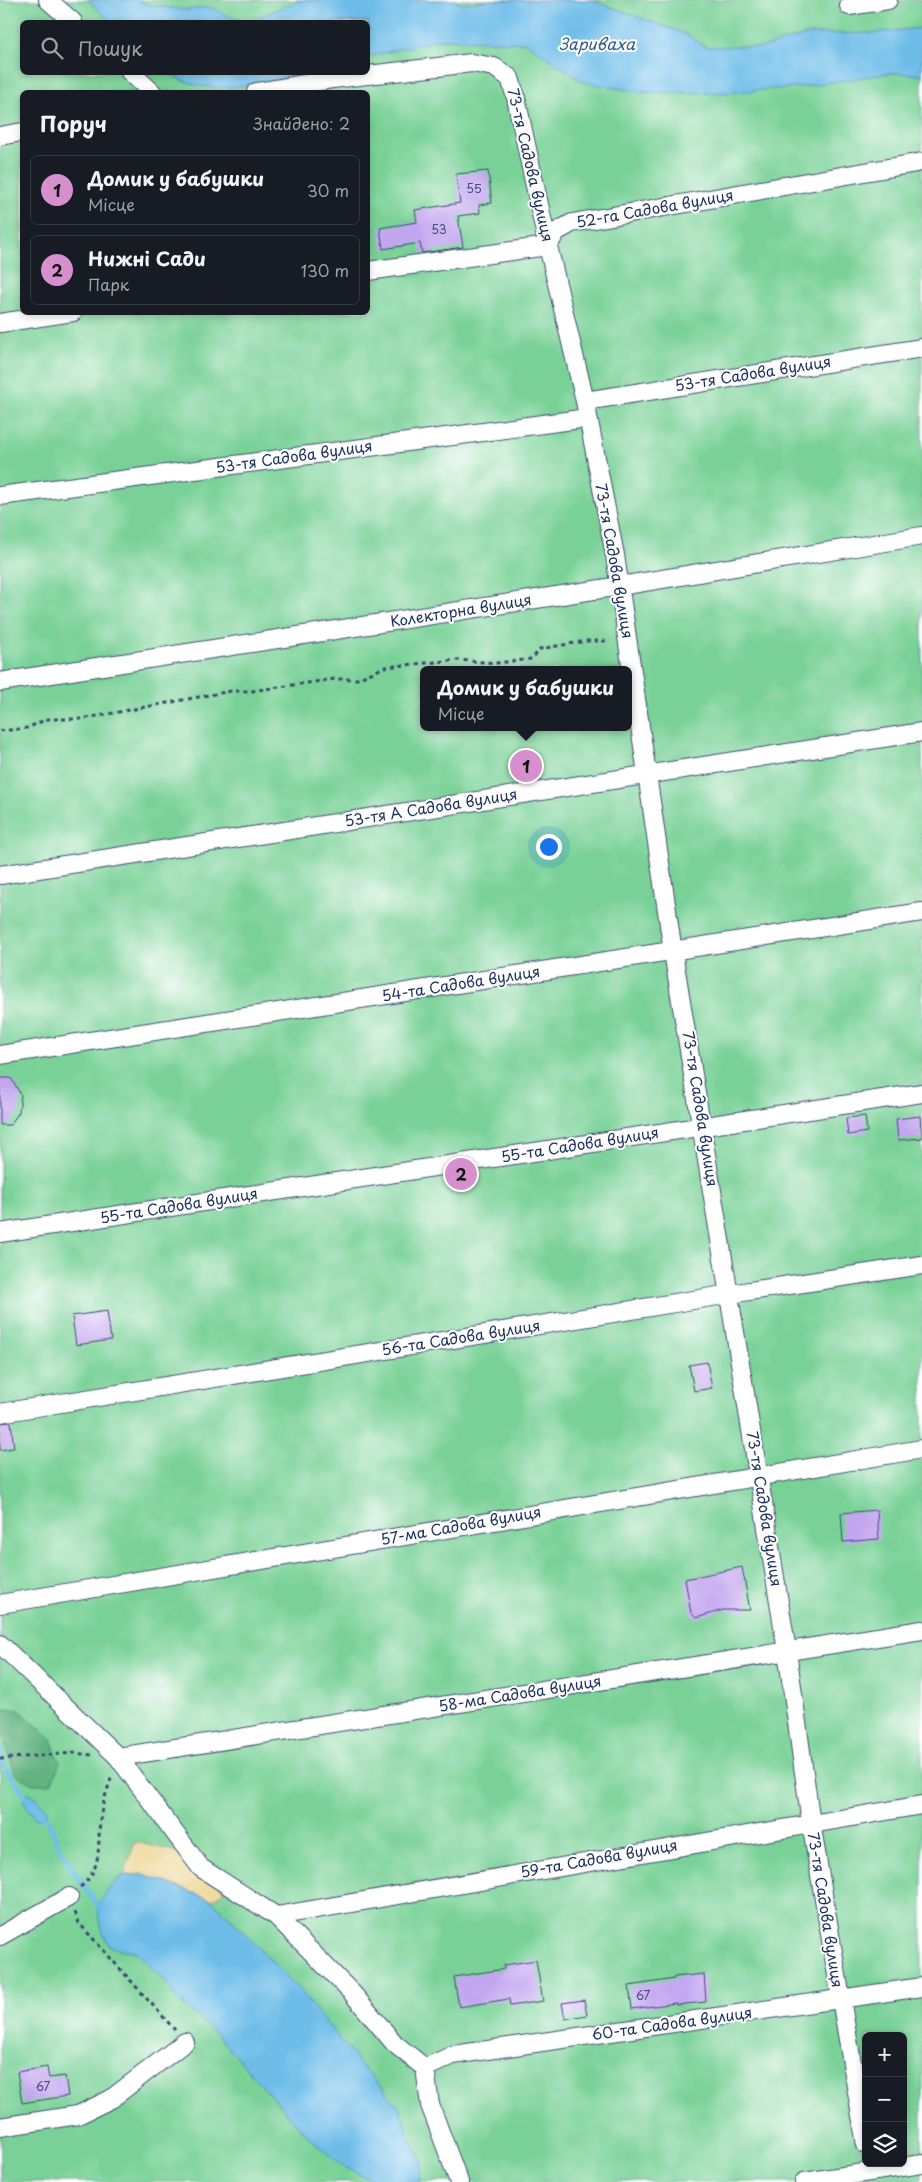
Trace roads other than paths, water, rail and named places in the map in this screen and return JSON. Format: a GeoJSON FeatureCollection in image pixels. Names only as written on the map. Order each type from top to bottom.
{"type":"FeatureCollection","features":[{"type":"Feature","properties":{"kind":"street"},"geometry":{"type":"LineString","coordinates":[[48,0],[72,20]]}},
{"type":"Feature","properties":{"kind":"street"},"geometry":{"type":"LineString","coordinates":[[848,6],[888,0]]}},
{"type":"Feature","properties":{"kind":"street","name":"73-тя Садова вулиця"},"geometry":{"type":"LineString","coordinates":[[370,75],[472,63],[494,67],[510,78],[516,98],[586,409],[620,586],[673,952],[787,1652],[811,1823],[862,2123]]}},
{"type":"Feature","properties":{"kind":"street"},"geometry":{"type":"LineString","coordinates":[[133,75],[150,90]]}},
{"type":"Feature","properties":{"kind":"street","name":"73-тя Садова вулиця"},"geometry":{"type":"LineString","coordinates":[[268,90],[368,75]]}},
{"type":"Feature","properties":{"kind":"street"},"geometry":{"type":"LineString","coordinates":[[0,136],[20,132]]}},
{"type":"Feature","properties":{"kind":"street","name":"52-га Садова вулиця"},"geometry":{"type":"LineString","coordinates":[[548,246],[556,232],[572,222],[922,162]]}},
{"type":"Feature","properties":{"kind":"street"},"geometry":{"type":"LineString","coordinates":[[370,272],[548,246]]}},
{"type":"Feature","properties":{"kind":"street"},"geometry":{"type":"LineString","coordinates":[[0,323],[53,315]]}},
{"type":"Feature","properties":{"kind":"street","name":"53-тя Садова вулиця"},"geometry":{"type":"LineString","coordinates":[[0,496],[586,409],[922,348]]}},
{"type":"Feature","properties":{"kind":"street","name":"Колекторна вулиця"},"geometry":{"type":"LineString","coordinates":[[0,682],[620,586],[922,536]]}},
{"type":"Feature","properties":{"kind":"street","name":"53-тя А Садова вулиця"},"geometry":{"type":"LineString","coordinates":[[0,875],[922,732]]}},
{"type":"Feature","properties":{"kind":"street","name":"54-та Садова вулиця"},"geometry":{"type":"LineString","coordinates":[[0,1055],[922,912]]}},
{"type":"Feature","properties":{"kind":"street","name":"55-та Садова вулиця"},"geometry":{"type":"LineString","coordinates":[[0,1233],[922,1093]]}},
{"type":"Feature","properties":{"kind":"street","name":"56-та Садова вулиця"},"geometry":{"type":"LineString","coordinates":[[0,1413],[730,1294],[922,1265]]}},
{"type":"Feature","properties":{"kind":"street","name":"57-ма Садова вулиця"},"geometry":{"type":"LineString","coordinates":[[0,1604],[758,1475],[922,1449]]}},
{"type":"Feature","properties":{"kind":"street","name":"58-ма Садова вулиця"},"geometry":{"type":"LineString","coordinates":[[118,1757],[922,1630]]}},
{"type":"Feature","properties":{"kind":"street"},"geometry":{"type":"LineString","coordinates":[[0,1644],[118,1757],[201,1868],[276,1916],[354,1994],[395,2044],[425,2068],[430,2105],[459,2182]]}},
{"type":"Feature","properties":{"kind":"street","name":"59-та Садова вулиця"},"geometry":{"type":"LineString","coordinates":[[276,1916],[922,1805]]}},
{"type":"Feature","properties":{"kind":"street"},"geometry":{"type":"LineString","coordinates":[[0,1936],[73,1893]]}},
{"type":"Feature","properties":{"kind":"street","name":"60-та Садова вулиця"},"geometry":{"type":"LineString","coordinates":[[425,2068],[454,2055],[922,1987]]}},
{"type":"Feature","properties":{"kind":"street"},"geometry":{"type":"LineString","coordinates":[[0,2127],[78,2115],[111,2099],[185,2042]]}},
{"type":"Feature","properties":{"kind":"street"},"geometry":{"type":"LineString","coordinates":[[804,2182],[922,2164]]}},
{"type":"Feature","properties":{"kind":"water"},"geometry":{"type":"Polygon","coordinates":[[[88,0],[136,0],[150,5],[187,10],[211,7],[227,16],[240,20],[109,20],[88,0]]]}},
{"type":"Feature","properties":{"kind":"water","name":"Зариваха"},"geometry":{"type":"Polygon","coordinates":[[[306,0],[453,0],[461,4],[492,0],[591,0],[686,34],[706,47],[742,46],[760,48],[810,34],[870,33],[922,28],[922,75],[890,73],[802,87],[722,93],[641,92],[583,82],[527,43],[440,39],[370,56],[370,20],[251,20],[295,2],[306,0]]]}},
{"type":"Feature","properties":{"kind":"water"},"geometry":{"type":"Polygon","coordinates":[[[173,75],[293,75],[251,85],[217,88],[185,81],[173,75]]]}},
{"type":"Feature","properties":{"kind":"water"},"geometry":{"type":"Polygon","coordinates":[[[29,1793],[36,1797],[47,1811],[46,1817],[36,1819],[24,1803],[24,1796],[29,1793]]]}},
{"type":"Feature","properties":{"kind":"water"},"geometry":{"type":"Polygon","coordinates":[[[144,1874],[212,1900],[298,1988],[360,2064],[399,2107],[410,2138],[422,2161],[419,2182],[376,2182],[345,2167],[304,2133],[219,2037],[175,1997],[165,1981],[136,1952],[110,1947],[100,1925],[100,1904],[109,1889],[120,1878],[126,1875],[144,1874]]]}},
{"type":"Feature","properties":{"kind":"waterway"},"geometry":{"type":"LineString","coordinates":[[0,1751],[3,1764],[28,1800]]}},
{"type":"Feature","properties":{"kind":"waterway"},"geometry":{"type":"LineString","coordinates":[[41,1813],[50,1825],[69,1863],[99,1907]]}},
{"type":"Feature","properties":{"kind":"place","name":"Домик у бабушки"},"geometry":{"type":"Point","coordinates":[526,766]}},
{"type":"Feature","properties":{"kind":"place","name":"Нижні Сади"},"geometry":{"type":"Point","coordinates":[461,1174]}}]}
